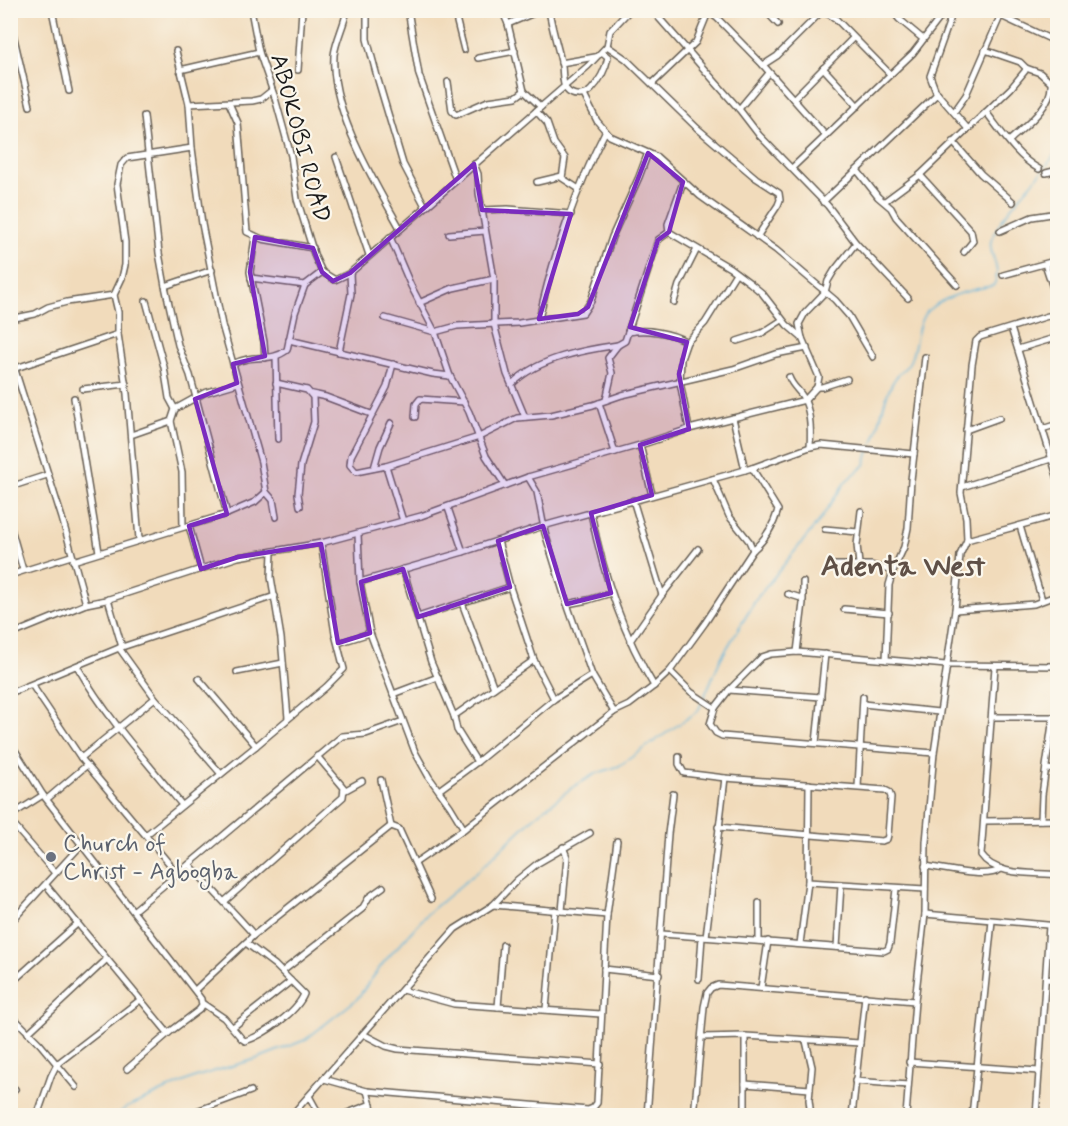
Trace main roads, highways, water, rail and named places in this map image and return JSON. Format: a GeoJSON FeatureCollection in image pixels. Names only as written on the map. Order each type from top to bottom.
{"type":"FeatureCollection","features":[{"type":"Feature","properties":{"kind":"waterway"},"geometry":{"type":"LineString","coordinates":[[871,447],[889,390],[910,361],[919,326],[926,313],[952,296],[993,286],[997,273],[990,246],[997,228],[1058,149]]}},
{"type":"Feature","properties":{"kind":"waterway"},"geometry":{"type":"LineString","coordinates":[[115,1116],[126,1108],[195,1077],[256,1059],[305,1040],[357,999],[384,962],[427,914],[479,870],[532,819],[570,789],[595,774],[619,766],[698,711],[721,658],[757,598],[820,520],[846,481],[865,465],[869,451]]}},
{"type":"Feature","properties":{"kind":"place","name":"Church of Christ - Agbogba"},"geometry":{"type":"Point","coordinates":[51,857]}},
{"type":"Feature","properties":{"kind":"district","name":"Adenta West"},"geometry":{"type":"Point","coordinates":[903,565]}}]}
